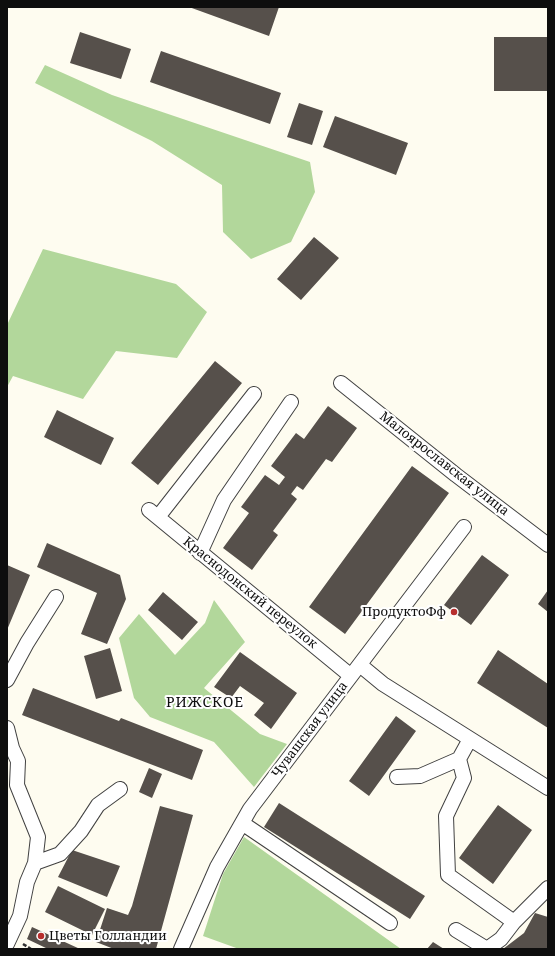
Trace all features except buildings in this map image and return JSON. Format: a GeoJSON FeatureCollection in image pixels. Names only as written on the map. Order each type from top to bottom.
{"type":"FeatureCollection","features":[{"type":"Feature","properties":{"kind":"street","name":"Малоярославская улица"},"geometry":{"type":"LineString","coordinates":[[341,383],[456,475],[548,545]]}},
{"type":"Feature","properties":{"kind":"street","name":"Краснодонский переулок"},"geometry":{"type":"LineString","coordinates":[[254,394],[153,514],[351,676]]}},
{"type":"Feature","properties":{"kind":"street"},"geometry":{"type":"LineString","coordinates":[[200,553],[224,500],[291,402]]}},
{"type":"Feature","properties":{"kind":"street","name":"Чувашская улица"},"geometry":{"type":"LineString","coordinates":[[181,949],[217,867],[250,809],[464,527]]}},
{"type":"Feature","properties":{"kind":"street"},"geometry":{"type":"LineString","coordinates":[[7,680],[27,643],[56,597]]}},
{"type":"Feature","properties":{"kind":"street"},"geometry":{"type":"LineString","coordinates":[[360,664],[383,684],[548,788]]}},
{"type":"Feature","properties":{"kind":"street"},"geometry":{"type":"LineString","coordinates":[[7,728],[12,748],[18,761],[18,786],[38,837],[35,863],[27,882],[20,916],[7,944]]}},
{"type":"Feature","properties":{"kind":"street"},"geometry":{"type":"LineString","coordinates":[[397,777],[420,776],[459,759],[470,739]]}},
{"type":"Feature","properties":{"kind":"street"},"geometry":{"type":"LineString","coordinates":[[459,759],[464,778],[446,816],[448,875],[514,922]]}},
{"type":"Feature","properties":{"kind":"street"},"geometry":{"type":"LineString","coordinates":[[35,863],[60,854],[81,831],[98,805],[120,789]]}},
{"type":"Feature","properties":{"kind":"street"},"geometry":{"type":"LineString","coordinates":[[242,823],[390,923]]}},
{"type":"Feature","properties":{"kind":"street"},"geometry":{"type":"LineString","coordinates":[[456,930],[487,949],[501,940],[514,922],[548,888]]}},
{"type":"Feature","properties":{"kind":"green space"},"geometry":{"type":"Polygon","coordinates":[[[45,65],[112,95],[310,162],[315,192],[291,242],[251,259],[223,232],[222,185],[152,141],[35,83],[45,65]]]}},
{"type":"Feature","properties":{"kind":"green space"},"geometry":{"type":"Polygon","coordinates":[[[43,249],[176,284],[207,312],[177,358],[116,351],[83,399],[13,376],[7,387],[7,325],[43,249]]]}},
{"type":"Feature","properties":{"kind":"green space"},"geometry":{"type":"Polygon","coordinates":[[[214,600],[245,642],[204,688],[260,734],[287,744],[254,787],[214,742],[150,717],[134,698],[119,638],[139,614],[175,655],[205,623],[214,600]]]}},
{"type":"Feature","properties":{"kind":"green space"},"geometry":{"type":"Polygon","coordinates":[[[244,837],[401,949],[239,949],[203,936],[223,874],[244,837]]]}},
{"type":"Feature","properties":{"kind":"place","name":"ПродуктоФф"},"geometry":{"type":"Point","coordinates":[454,612]}},
{"type":"Feature","properties":{"kind":"place","name":"Цветы Голландии"},"geometry":{"type":"Point","coordinates":[41,936]}},
{"type":"Feature","properties":{"kind":"district","name":"РИЖСКОЕ"},"geometry":{"type":"Point","coordinates":[205,703]}}]}
